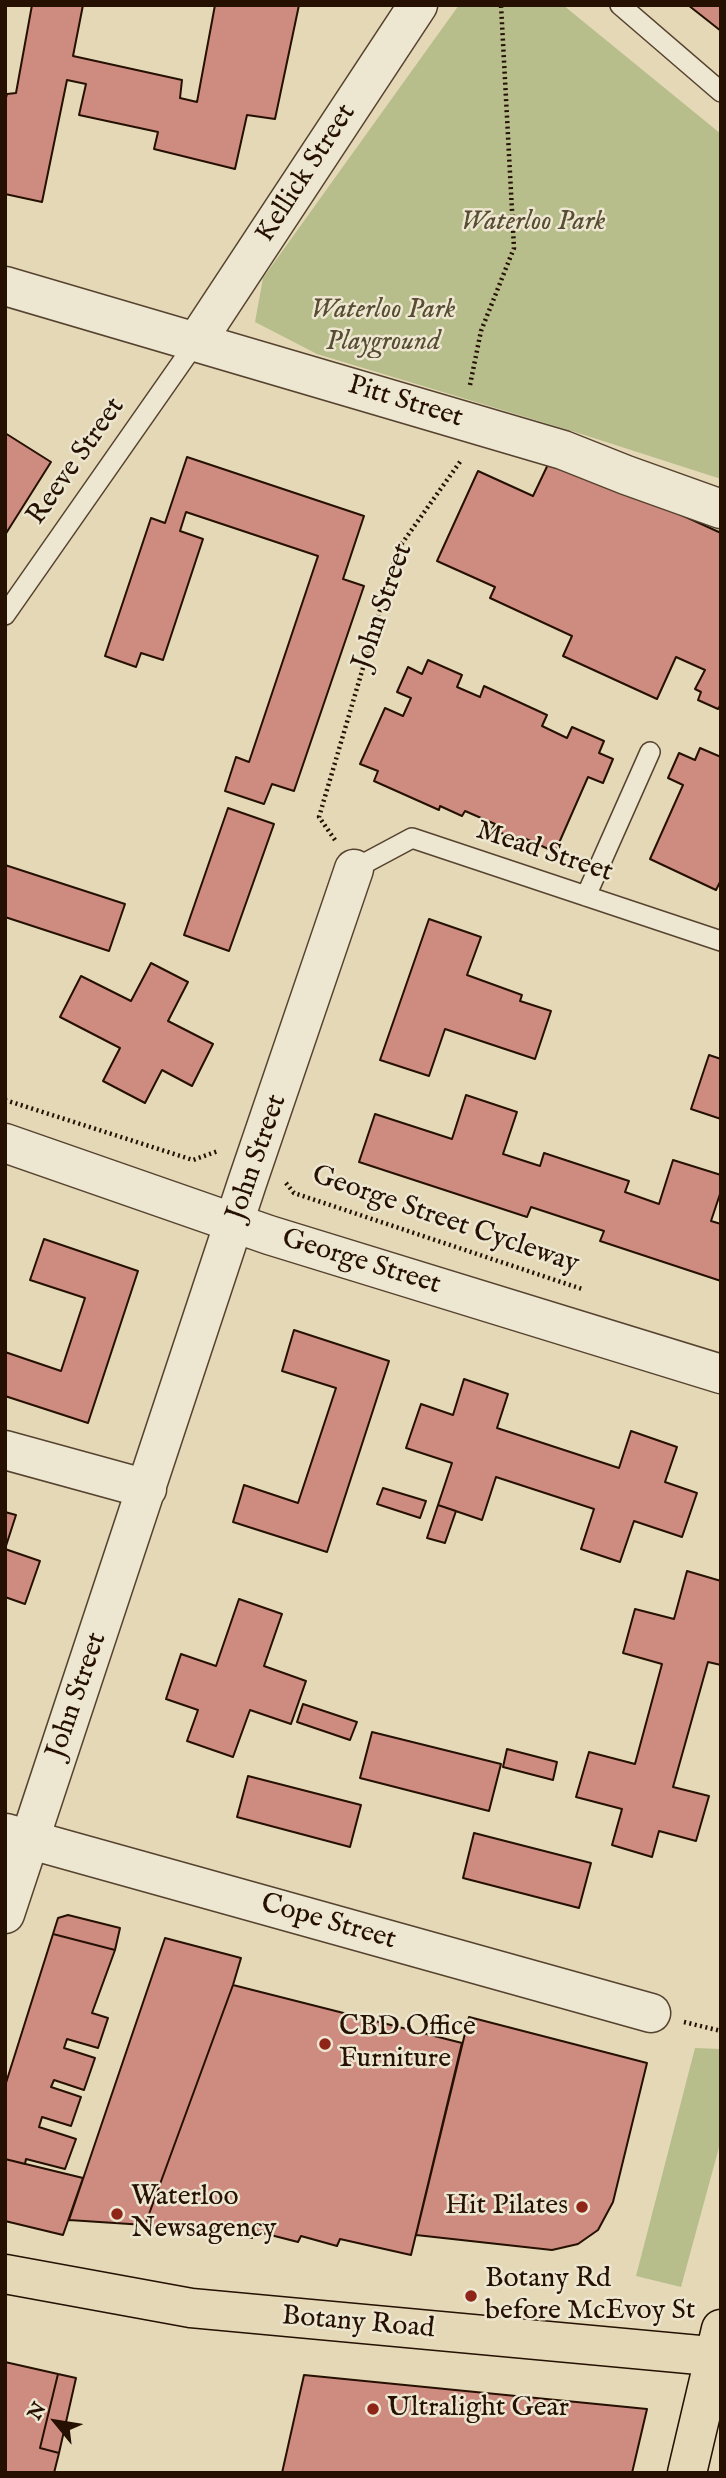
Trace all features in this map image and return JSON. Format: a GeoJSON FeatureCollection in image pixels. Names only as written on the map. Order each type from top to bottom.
{"type":"FeatureCollection","features":[{"type":"Feature","properties":{"kind":"main road","name":"Botany Road"},"geometry":{"type":"LineString","coordinates":[[5,2274],[191,2308],[719,2350]]}},
{"type":"Feature","properties":{"kind":"main road"},"geometry":{"type":"LineString","coordinates":[[687,2473],[719,2350]]}},
{"type":"Feature","properties":{"kind":"street","name":"Kellick Street"},"geometry":{"type":"LineString","coordinates":[[196,342],[418,5]]}},
{"type":"Feature","properties":{"kind":"street","name":"Pitt Street"},"geometry":{"type":"LineString","coordinates":[[5,286],[563,450],[721,509]]}},
{"type":"Feature","properties":{"kind":"street","name":"John Street"},"geometry":{"type":"LineString","coordinates":[[5,1914],[17,1836],[147,1489],[355,869]]}},
{"type":"Feature","properties":{"kind":"street","name":"George Street"},"geometry":{"type":"LineString","coordinates":[[5,1143],[236,1224],[721,1374]]}},
{"type":"Feature","properties":{"kind":"street"},"geometry":{"type":"LineString","coordinates":[[5,1450],[147,1489]]}},
{"type":"Feature","properties":{"kind":"street","name":"Cope Street"},"geometry":{"type":"LineString","coordinates":[[17,1836],[651,2013]]}},
{"type":"Feature","properties":{"kind":"lane"},"geometry":{"type":"LineString","coordinates":[[620,5],[721,92]]}},
{"type":"Feature","properties":{"kind":"lane","name":"Reeve Street"},"geometry":{"type":"LineString","coordinates":[[5,615],[196,342]]}},
{"type":"Feature","properties":{"kind":"lane"},"geometry":{"type":"LineString","coordinates":[[586,896],[650,752]]}},
{"type":"Feature","properties":{"kind":"lane","name":"Mead Street"},"geometry":{"type":"LineString","coordinates":[[355,869],[412,838],[721,941]]}},
{"type":"Feature","properties":{"kind":"path"},"geometry":{"type":"LineString","coordinates":[[473,423],[481,331],[514,248],[501,5]]}},
{"type":"Feature","properties":{"kind":"path","name":"John Street"},"geometry":{"type":"LineString","coordinates":[[355,869],[319,817],[398,549],[473,423]]}},
{"type":"Feature","properties":{"kind":"path","name":"George Street Cycleway"},"geometry":{"type":"LineString","coordinates":[[5,1100],[193,1160],[219,1151],[274,1168],[294,1193],[591,1292]]}},
{"type":"Feature","properties":{"kind":"green space","name":"Waterloo Park"},"geometry":{"type":"Polygon","coordinates":[[[459,5],[563,5],[721,134],[721,479],[317,354],[255,322],[263,278],[459,5]]]}},
{"type":"Feature","properties":{"kind":"green space"},"geometry":{"type":"Polygon","coordinates":[[[695,2048],[721,2049],[721,2140],[681,2287],[636,2276],[695,2048]]]}},
{"type":"Feature","properties":{"kind":"building"},"geometry":{"type":"Polygon","coordinates":[[[32,5],[83,5],[73,56],[182,80],[180,98],[197,102],[215,5],[299,5],[275,119],[247,115],[235,169],[154,149],[158,132],[79,115],[86,84],[67,80],[42,202],[5,194],[5,101],[7,94],[16,93],[32,5]]]}},
{"type":"Feature","properties":{"kind":"building"},"geometry":{"type":"Polygon","coordinates":[[[688,5],[721,5],[721,31],[688,5]]]}},
{"type":"Feature","properties":{"kind":"building"},"geometry":{"type":"Polygon","coordinates":[[[5,433],[51,462],[5,535],[5,433]]]}},
{"type":"Feature","properties":{"kind":"building"},"geometry":{"type":"Polygon","coordinates":[[[552,456],[721,533],[721,704],[718,709],[698,700],[701,692],[695,689],[705,670],[676,657],[657,699],[563,656],[572,636],[490,598],[495,587],[437,561],[478,471],[533,496],[552,456]]]}},
{"type":"Feature","properties":{"kind":"building"},"geometry":{"type":"Polygon","coordinates":[[[187,457],[364,516],[343,579],[364,586],[294,791],[272,784],[264,804],[225,791],[236,757],[249,762],[318,556],[186,512],[180,531],[203,539],[163,660],[141,653],[136,667],[105,656],[151,518],[165,523],[187,457]]]}},
{"type":"Feature","properties":{"kind":"building"},"geometry":{"type":"Polygon","coordinates":[[[428,660],[462,675],[457,687],[480,697],[484,686],[547,715],[542,726],[567,738],[572,727],[604,741],[599,753],[613,759],[603,783],[588,777],[555,852],[524,838],[522,842],[492,829],[495,824],[465,811],[462,816],[440,806],[439,810],[374,781],[378,771],[360,764],[385,708],[403,716],[411,698],[397,692],[408,667],[422,674],[428,660]]]}},
{"type":"Feature","properties":{"kind":"building"},"geometry":{"type":"Polygon","coordinates":[[[700,748],[721,757],[721,880],[716,890],[650,859],[683,785],[668,778],[679,753],[695,760],[700,748]]]}},
{"type":"Feature","properties":{"kind":"building"},"geometry":{"type":"Polygon","coordinates":[[[228,808],[274,824],[229,951],[184,935],[228,808]]]}},
{"type":"Feature","properties":{"kind":"building"},"geometry":{"type":"Polygon","coordinates":[[[5,865],[125,904],[109,951],[5,917],[5,865]]]}},
{"type":"Feature","properties":{"kind":"building"},"geometry":{"type":"Polygon","coordinates":[[[429,919],[481,937],[467,975],[522,995],[520,1001],[551,1011],[535,1059],[445,1029],[429,1076],[380,1060],[429,919]]]}},
{"type":"Feature","properties":{"kind":"building"},"geometry":{"type":"Polygon","coordinates":[[[151,963],[188,982],[168,1021],[213,1044],[192,1086],[162,1070],[145,1103],[103,1081],[120,1048],[60,1017],[81,976],[131,1001],[151,963]]]}},
{"type":"Feature","properties":{"kind":"building"},"geometry":{"type":"Polygon","coordinates":[[[709,1055],[721,1059],[721,1119],[691,1109],[709,1055]]]}},
{"type":"Feature","properties":{"kind":"building"},"geometry":{"type":"Polygon","coordinates":[[[466,1095],[517,1112],[503,1154],[540,1166],[544,1153],[629,1181],[625,1192],[659,1204],[673,1160],[721,1175],[721,1191],[711,1221],[721,1224],[721,1281],[600,1241],[604,1231],[531,1207],[527,1217],[359,1162],[375,1114],[452,1139],[466,1095]]]}},
{"type":"Feature","properties":{"kind":"building"},"geometry":{"type":"Polygon","coordinates":[[[44,1239],[138,1271],[88,1423],[5,1396],[5,1352],[61,1371],[85,1298],[30,1280],[44,1239]]]}},
{"type":"Feature","properties":{"kind":"building"},"geometry":{"type":"Polygon","coordinates":[[[294,1330],[389,1361],[327,1552],[233,1522],[244,1485],[298,1503],[336,1388],[282,1371],[294,1330]]]}},
{"type":"Feature","properties":{"kind":"building"},"geometry":{"type":"Polygon","coordinates":[[[464,1379],[508,1394],[497,1428],[619,1468],[631,1431],[677,1447],[665,1482],[697,1493],[682,1537],[634,1521],[620,1562],[581,1549],[594,1509],[496,1477],[482,1520],[438,1505],[452,1463],[406,1448],[421,1404],[453,1415],[464,1379]]]}},
{"type":"Feature","properties":{"kind":"building"},"geometry":{"type":"Polygon","coordinates":[[[383,1488],[426,1501],[420,1518],[377,1504],[383,1488]]]}},
{"type":"Feature","properties":{"kind":"building"},"geometry":{"type":"Polygon","coordinates":[[[438,1505],[456,1511],[445,1543],[427,1538],[438,1505]]]}},
{"type":"Feature","properties":{"kind":"building"},"geometry":{"type":"Polygon","coordinates":[[[5,1512],[16,1515],[5,1549],[5,1512]]]}},
{"type":"Feature","properties":{"kind":"building"},"geometry":{"type":"Polygon","coordinates":[[[5,1549],[40,1561],[25,1604],[5,1597],[5,1549]]]}},
{"type":"Feature","properties":{"kind":"building"},"geometry":{"type":"Polygon","coordinates":[[[687,1571],[721,1581],[721,1665],[708,1662],[673,1787],[709,1796],[696,1841],[659,1831],[652,1857],[612,1845],[622,1809],[576,1797],[589,1752],[635,1764],[662,1664],[623,1653],[635,1609],[674,1619],[687,1571]]]}},
{"type":"Feature","properties":{"kind":"building"},"geometry":{"type":"Polygon","coordinates":[[[239,1599],[282,1614],[264,1666],[306,1681],[291,1724],[250,1710],[233,1757],[187,1741],[198,1710],[166,1699],[181,1654],[216,1666],[239,1599]]]}},
{"type":"Feature","properties":{"kind":"building"},"geometry":{"type":"Polygon","coordinates":[[[303,1704],[357,1722],[350,1740],[297,1722],[303,1704]]]}},
{"type":"Feature","properties":{"kind":"building"},"geometry":{"type":"Polygon","coordinates":[[[372,1732],[501,1764],[489,1811],[360,1778],[372,1732]]]}},
{"type":"Feature","properties":{"kind":"building"},"geometry":{"type":"Polygon","coordinates":[[[507,1749],[557,1762],[553,1780],[503,1767],[507,1749]]]}},
{"type":"Feature","properties":{"kind":"building"},"geometry":{"type":"Polygon","coordinates":[[[248,1776],[361,1805],[350,1847],[237,1817],[248,1776]]]}},
{"type":"Feature","properties":{"kind":"building"},"geometry":{"type":"Polygon","coordinates":[[[474,1833],[591,1863],[579,1908],[463,1878],[474,1833]]]}},
{"type":"Feature","properties":{"kind":"building"},"geometry":{"type":"Polygon","coordinates":[[[68,1915],[120,1928],[115,1950],[53,1934],[58,1918],[68,1915]]]}},
{"type":"Feature","properties":{"kind":"building"},"geometry":{"type":"Polygon","coordinates":[[[53,1934],[115,1950],[92,2013],[108,2018],[98,2048],[67,2039],[64,2048],[95,2058],[84,2090],[54,2080],[51,2087],[81,2097],[71,2126],[42,2117],[39,2127],[76,2139],[65,2169],[26,2159],[25,2164],[5,2159],[5,2086],[53,1934]]]}},
{"type":"Feature","properties":{"kind":"building"},"geometry":{"type":"Polygon","coordinates":[[[165,1938],[241,1958],[233,1985],[145,2225],[69,2220],[165,1938]]]}},
{"type":"Feature","properties":{"kind":"building"},"geometry":{"type":"Polygon","coordinates":[[[233,1985],[462,2043],[411,2255],[340,2239],[337,2246],[301,2236],[298,2242],[255,2231],[252,2238],[215,2228],[213,2235],[169,2222],[166,2231],[145,2225],[233,1985]]]}},
{"type":"Feature","properties":{"kind":"building"},"geometry":{"type":"Polygon","coordinates":[[[469,2017],[647,2063],[613,2202],[598,2230],[578,2244],[552,2250],[416,2235],[469,2017]]]}},
{"type":"Feature","properties":{"kind":"building"},"geometry":{"type":"Polygon","coordinates":[[[5,2159],[83,2178],[63,2235],[5,2221],[5,2159]]]}},
{"type":"Feature","properties":{"kind":"building"},"geometry":{"type":"Polygon","coordinates":[[[5,2362],[58,2374],[40,2448],[59,2453],[54,2473],[5,2473],[5,2362]]]}},
{"type":"Feature","properties":{"kind":"building"},"geometry":{"type":"Polygon","coordinates":[[[58,2374],[76,2378],[59,2453],[40,2448],[58,2374]]]}},
{"type":"Feature","properties":{"kind":"building"},"geometry":{"type":"Polygon","coordinates":[[[304,2375],[647,2409],[632,2473],[282,2473],[304,2375]]]}},
{"type":"Feature","properties":{"kind":"place","name":"CBD Office Furniture"},"geometry":{"type":"Point","coordinates":[325,2044]}},
{"type":"Feature","properties":{"kind":"place","name":"Hit Pilates"},"geometry":{"type":"Point","coordinates":[582,2207]}},
{"type":"Feature","properties":{"kind":"place","name":"Waterloo Newsagency"},"geometry":{"type":"Point","coordinates":[117,2214]}},
{"type":"Feature","properties":{"kind":"place","name":"Botany Rd before McEvoy St"},"geometry":{"type":"Point","coordinates":[471,2296]}},
{"type":"Feature","properties":{"kind":"place","name":"Ultralight Gear"},"geometry":{"type":"Point","coordinates":[373,2409]}},
{"type":"Feature","properties":{"kind":"park label","name":"Waterloo Park Playground"},"geometry":{"type":"Point","coordinates":[383,327]}}]}
